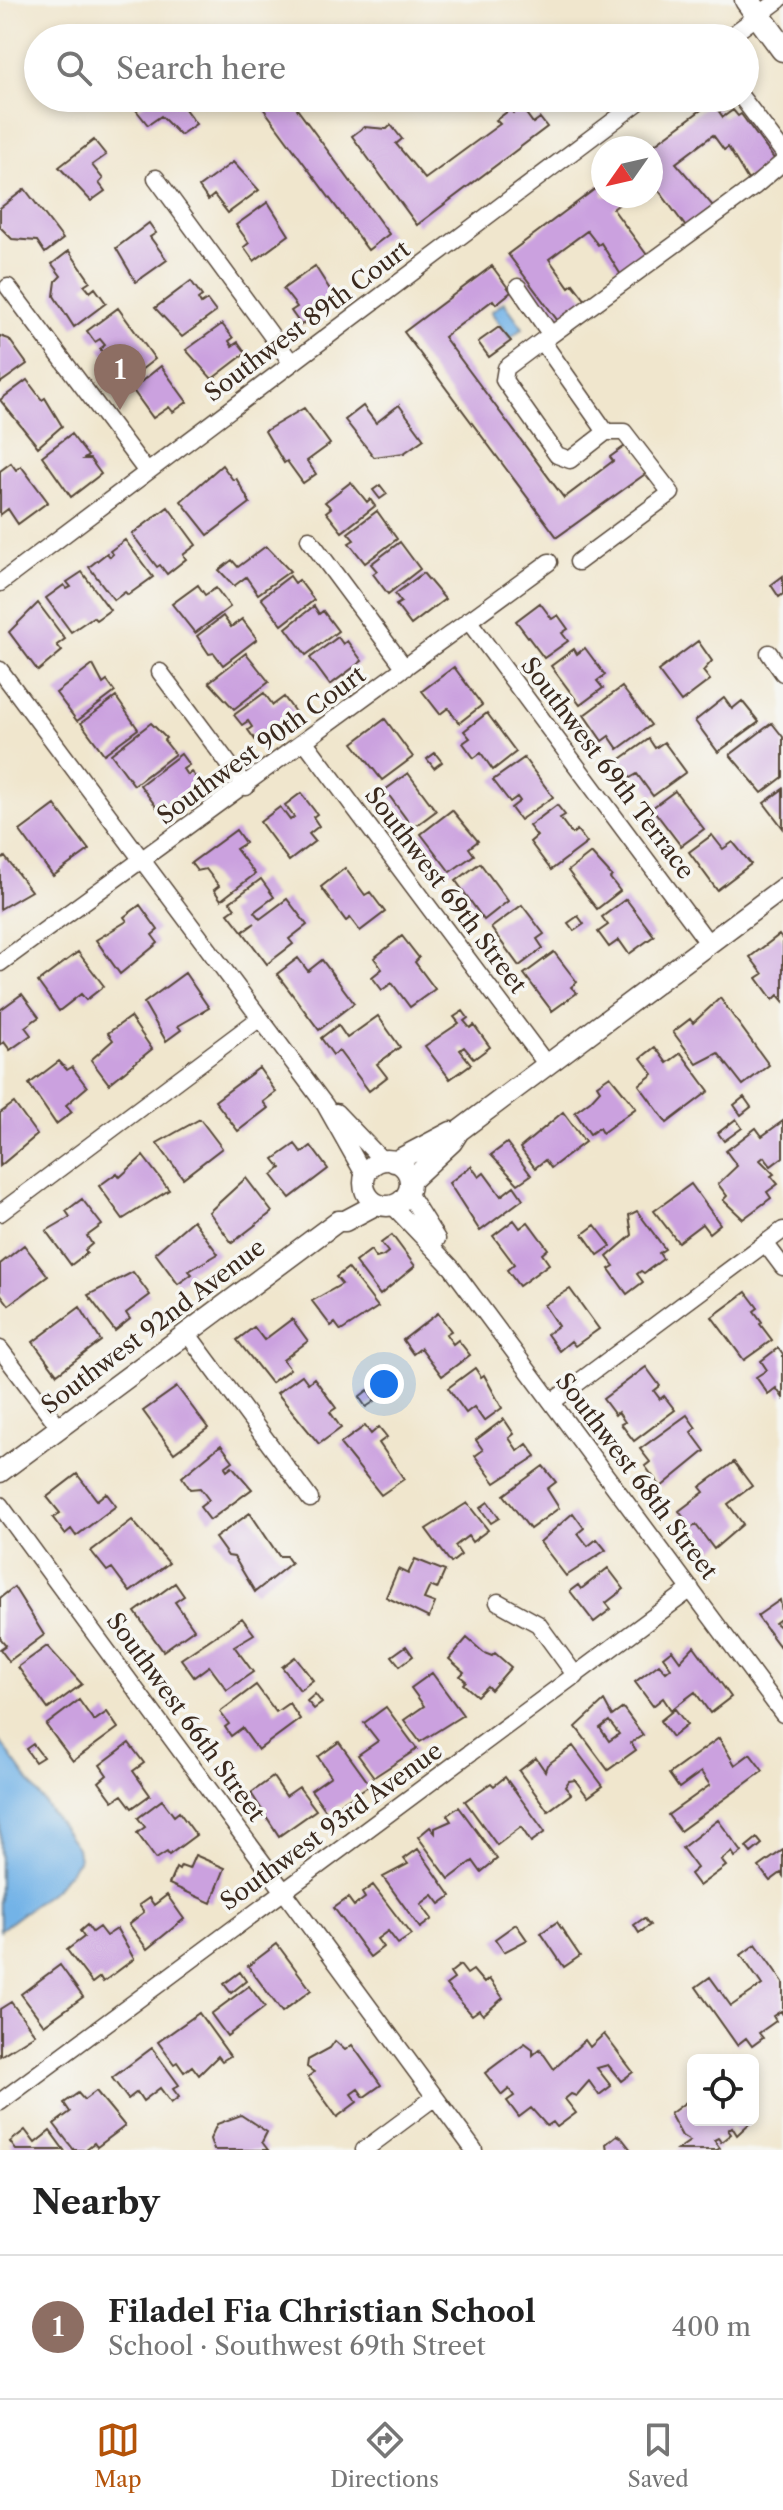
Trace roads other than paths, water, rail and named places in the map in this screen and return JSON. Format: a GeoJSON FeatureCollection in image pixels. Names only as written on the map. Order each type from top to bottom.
{"type":"FeatureCollection","features":[{"type":"Feature","properties":{"kind":"main road"},"geometry":{"type":"LineString","coordinates":[[753,8],[783,49]]}},
{"type":"Feature","properties":{"kind":"street"},"geometry":{"type":"LineString","coordinates":[[740,24],[753,8],[779,0]]}},
{"type":"Feature","properties":{"kind":"street","name":"Southwest 89th Court"},"geometry":{"type":"LineString","coordinates":[[0,583],[625,112]]}},
{"type":"Feature","properties":{"kind":"street"},"geometry":{"type":"LineString","coordinates":[[753,112],[783,152]]}},
{"type":"Feature","properties":{"kind":"street"},"geometry":{"type":"LineString","coordinates":[[578,562],[671,493],[624,432],[606,432],[570,460],[557,455],[504,380],[506,368],[755,186],[783,162]]}},
{"type":"Feature","properties":{"kind":"street"},"geometry":{"type":"LineString","coordinates":[[156,178],[291,362]]}},
{"type":"Feature","properties":{"kind":"street"},"geometry":{"type":"LineString","coordinates":[[8,287],[147,472]]}},
{"type":"Feature","properties":{"kind":"street"},"geometry":{"type":"LineString","coordinates":[[518,287],[546,338],[606,432]]}},
{"type":"Feature","properties":{"kind":"street"},"geometry":{"type":"LineString","coordinates":[[309,539],[405,668]]}},
{"type":"Feature","properties":{"kind":"street","name":"Southwest 90th Court"},"geometry":{"type":"LineString","coordinates":[[0,963],[141,859],[246,787],[549,562]]}},
{"type":"Feature","properties":{"kind":"street","name":"Southwest 69th Terrace"},"geometry":{"type":"LineString","coordinates":[[468,620],[709,944]]}},
{"type":"Feature","properties":{"kind":"street"},"geometry":{"type":"LineString","coordinates":[[769,653],[783,673]]}},
{"type":"Feature","properties":{"kind":"street","name":"Southwest 68th Street"},"geometry":{"type":"LineString","coordinates":[[0,670],[325,1105],[386,1192],[452,1268],[780,1704]]}},
{"type":"Feature","properties":{"kind":"street"},"geometry":{"type":"LineString","coordinates":[[160,672],[246,787]]}},
{"type":"Feature","properties":{"kind":"street","name":"Southwest 69th Street"},"geometry":{"type":"LineString","coordinates":[[306,743],[547,1065]]}},
{"type":"Feature","properties":{"kind":"street","name":"Southwest 92nd Avenue"},"geometry":{"type":"LineString","coordinates":[[0,1472],[338,1221],[386,1192],[452,1142],[459,1131],[783,888]]}},
{"type":"Feature","properties":{"kind":"street"},"geometry":{"type":"LineString","coordinates":[[0,1213],[260,1018]]}},
{"type":"Feature","properties":{"kind":"street","name":"Southwest 68th Street"},"geometry":{"type":"LineString","coordinates":[[325,1105],[337,1112],[388,1161]]}},
{"type":"Feature","properties":{"kind":"street","name":"Southwest 92nd Avenue"},"geometry":{"type":"LineString","coordinates":[[386,1192],[374,1164],[388,1161],[445,1133],[459,1131]]}},
{"type":"Feature","properties":{"kind":"street"},"geometry":{"type":"LineString","coordinates":[[386,1192],[405,1169],[388,1161]]}},
{"type":"Feature","properties":{"kind":"street"},"geometry":{"type":"LineString","coordinates":[[552,1402],[783,1230]]}},
{"type":"Feature","properties":{"kind":"street"},"geometry":{"type":"LineString","coordinates":[[765,1243],[783,1267]]}},
{"type":"Feature","properties":{"kind":"street"},"geometry":{"type":"LineString","coordinates":[[187,1333],[310,1499]]}},
{"type":"Feature","properties":{"kind":"street"},"geometry":{"type":"LineString","coordinates":[[0,1349],[60,1428]]}},
{"type":"Feature","properties":{"kind":"street","name":"Southwest 66th Street"},"geometry":{"type":"LineString","coordinates":[[0,1505],[474,2150]]}},
{"type":"Feature","properties":{"kind":"street","name":"Southwest 93rd Avenue"},"geometry":{"type":"LineString","coordinates":[[0,2102],[691,1589]]}},
{"type":"Feature","properties":{"kind":"street"},"geometry":{"type":"LineString","coordinates":[[498,1602],[538,1624],[576,1676]]}},
{"type":"Feature","properties":{"kind":"street"},"geometry":{"type":"LineString","coordinates":[[364,2150],[435,2097]]}},
{"type":"Feature","properties":{"kind":"water"},"geometry":{"type":"Polygon","coordinates":[[[504,302],[523,328],[510,338],[491,312],[504,302]]]}},
{"type":"Feature","properties":{"kind":"water"},"geometry":{"type":"Polygon","coordinates":[[[0,1741],[77,1848],[79,1860],[55,1889],[0,1930],[0,1741]]]}},
{"type":"Feature","properties":{"kind":"place","name":"Filadel Fia Christian School"},"geometry":{"type":"Point","coordinates":[120,410]}}]}
